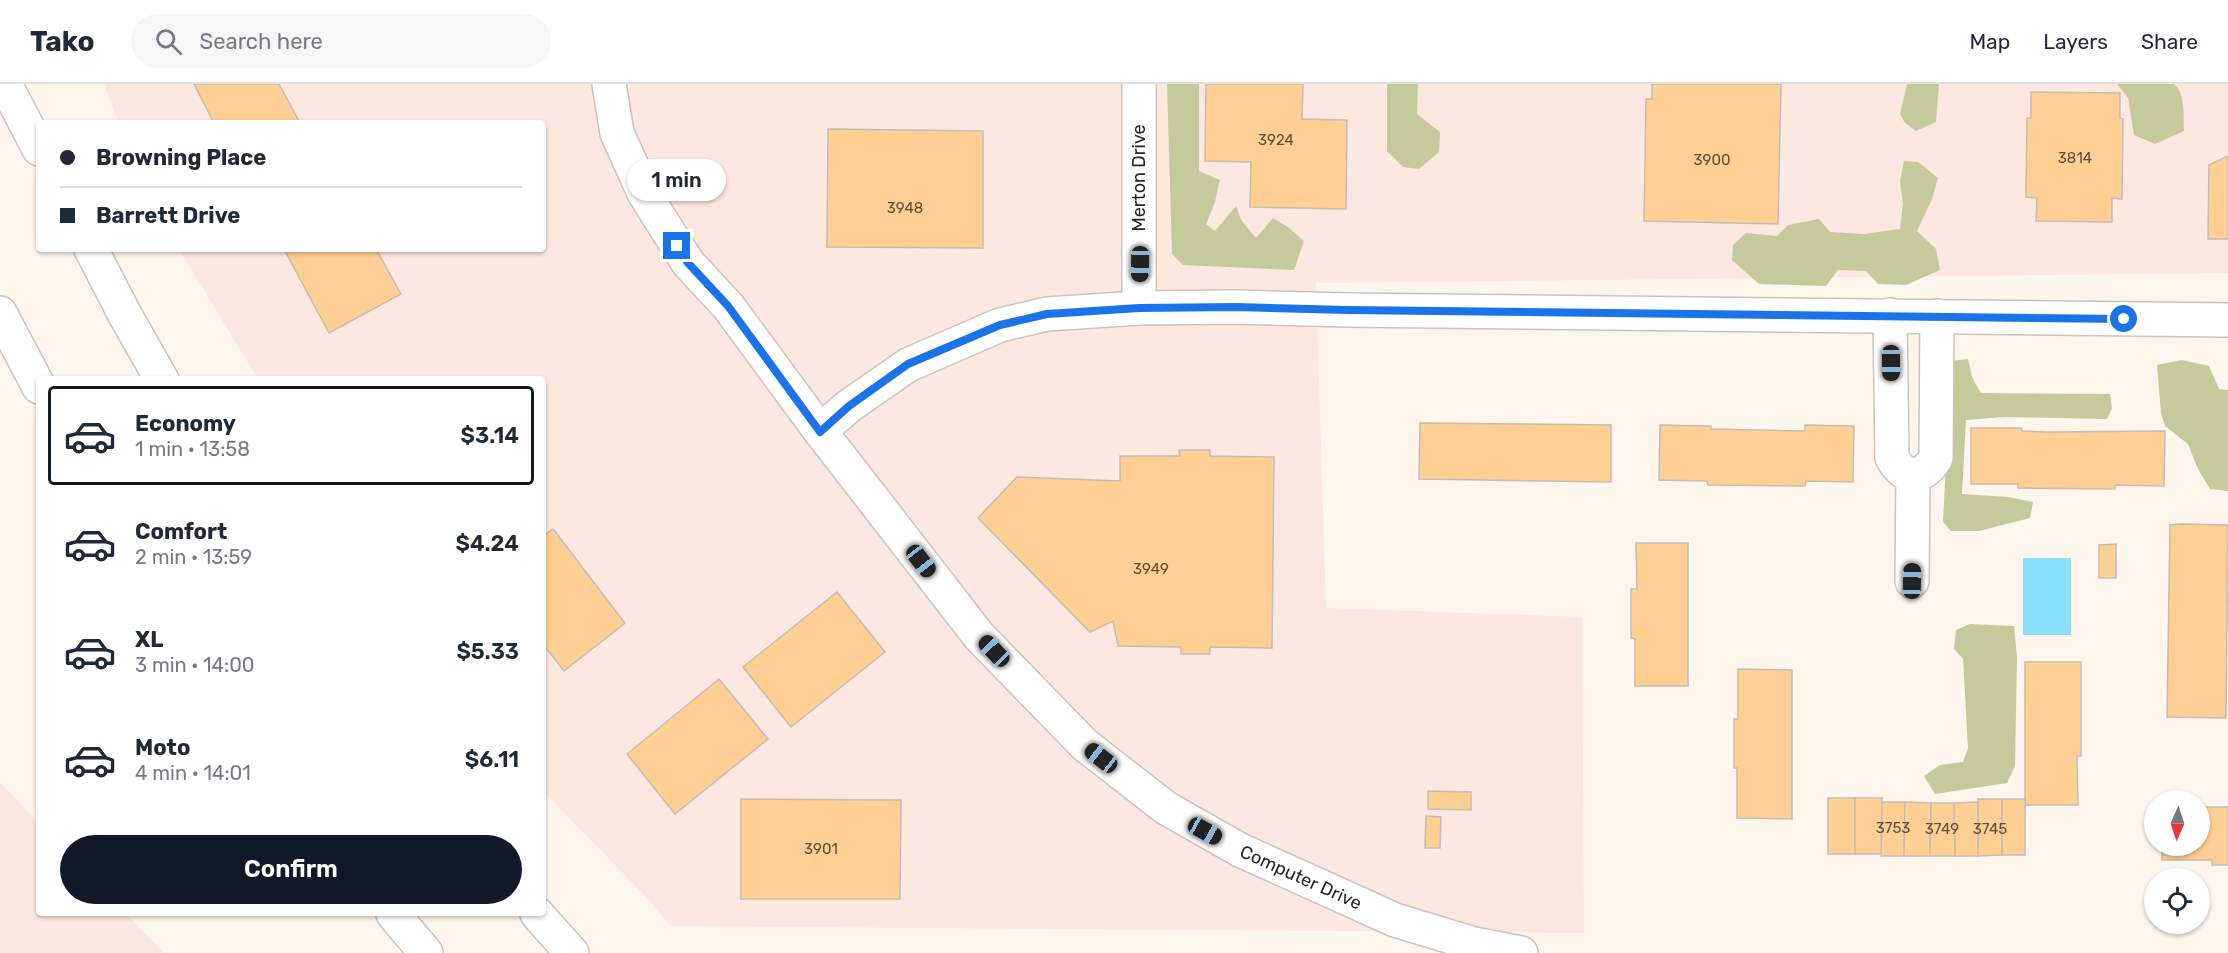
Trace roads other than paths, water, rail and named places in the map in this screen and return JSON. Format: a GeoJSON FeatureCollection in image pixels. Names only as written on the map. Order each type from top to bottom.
{"type":"FeatureCollection","features":[{"type":"Feature","properties":{"kind":"main road"},"geometry":{"type":"LineString","coordinates":[[5,84],[36,142]]}},
{"type":"Feature","properties":{"kind":"main road","name":"Computer Drive"},"geometry":{"type":"LineString","coordinates":[[609,84],[617,133],[644,193],[688,263],[728,306],[820,432],[979,636],[1085,745],[1166,807],[1240,850],[1395,920],[1474,944],[1521,953]]}},
{"type":"Feature","properties":{"kind":"main road","name":"Merton Drive"},"geometry":{"type":"LineString","coordinates":[[1139,84],[1139,308]]}},
{"type":"Feature","properties":{"kind":"main road"},"geometry":{"type":"LineString","coordinates":[[93,252],[160,376]]}},
{"type":"Feature","properties":{"kind":"main road"},"geometry":{"type":"LineString","coordinates":[[820,432],[849,406],[908,364],[1000,325],[1047,314],[1139,308],[1236,307],[2228,320]]}},
{"type":"Feature","properties":{"kind":"main road"},"geometry":{"type":"LineString","coordinates":[[0,313],[36,381]]}},
{"type":"Feature","properties":{"kind":"main road"},"geometry":{"type":"LineString","coordinates":[[1890,315],[1892,458],[1902,471],[1913,475],[1924,472],[1936,458],[1937,316]]}},
{"type":"Feature","properties":{"kind":"main road"},"geometry":{"type":"LineString","coordinates":[[1912,581],[1913,475]]}},
{"type":"Feature","properties":{"kind":"main road"},"geometry":{"type":"LineString","coordinates":[[395,916],[426,953]]}},
{"type":"Feature","properties":{"kind":"main road"},"geometry":{"type":"LineString","coordinates":[[539,916],[572,953]]}},
{"type":"Feature","properties":{"kind":"water"},"geometry":{"type":"Polygon","coordinates":[[[2023,558],[2071,558],[2071,635],[2023,635],[2023,558]]]}}]}
